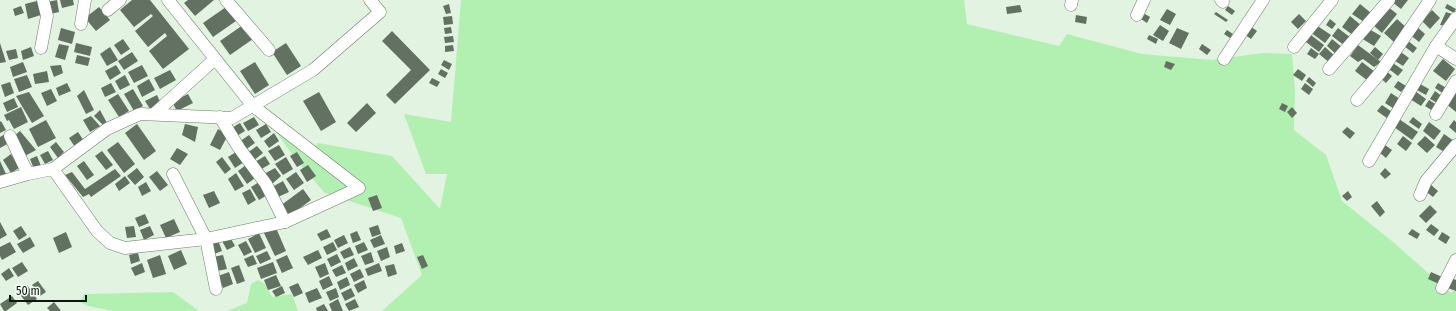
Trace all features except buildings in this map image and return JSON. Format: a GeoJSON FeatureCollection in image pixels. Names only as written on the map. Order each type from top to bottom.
{"type":"FeatureCollection","features":[{"type":"Feature","properties":{"kind":"street"},"geometry":{"type":"LineString","coordinates":[[41,48],[47,16],[42,0]]}},
{"type":"Feature","properties":{"kind":"street"},"geometry":{"type":"LineString","coordinates":[[81,24],[85,0]]}},
{"type":"Feature","properties":{"kind":"street"},"geometry":{"type":"LineString","coordinates":[[108,10],[120,0]]}},
{"type":"Feature","properties":{"kind":"street"},"geometry":{"type":"LineString","coordinates":[[53,169],[98,231],[110,243],[124,248],[206,238],[285,222],[359,188],[253,106],[168,0]]}},
{"type":"Feature","properties":{"kind":"street"},"geometry":{"type":"LineString","coordinates":[[226,0],[269,50]]}},
{"type":"Feature","properties":{"kind":"street"},"geometry":{"type":"LineString","coordinates":[[0,182],[53,169],[107,129],[140,114],[232,118],[313,70],[380,12],[370,0]]}},
{"type":"Feature","properties":{"kind":"street"},"geometry":{"type":"LineString","coordinates":[[1137,15],[1144,0]]}},
{"type":"Feature","properties":{"kind":"street"},"geometry":{"type":"LineString","coordinates":[[1224,59],[1263,0]]}},
{"type":"Feature","properties":{"kind":"street"},"geometry":{"type":"LineString","coordinates":[[1294,47],[1332,0]]}},
{"type":"Feature","properties":{"kind":"street"},"geometry":{"type":"LineString","coordinates":[[1329,69],[1389,0]]}},
{"type":"Feature","properties":{"kind":"street"},"geometry":{"type":"LineString","coordinates":[[1357,100],[1380,73],[1430,0]]}},
{"type":"Feature","properties":{"kind":"street"},"geometry":{"type":"LineString","coordinates":[[1369,161],[1436,46],[1456,18]]}},
{"type":"Feature","properties":{"kind":"street"},"geometry":{"type":"LineString","coordinates":[[1436,46],[1456,59]]}},
{"type":"Feature","properties":{"kind":"street"},"geometry":{"type":"LineString","coordinates":[[154,114],[215,59]]}},
{"type":"Feature","properties":{"kind":"street"},"geometry":{"type":"LineString","coordinates":[[1436,114],[1456,81]]}},
{"type":"Feature","properties":{"kind":"street"},"geometry":{"type":"LineString","coordinates":[[220,117],[239,148],[266,184],[285,222]]}},
{"type":"Feature","properties":{"kind":"street"},"geometry":{"type":"LineString","coordinates":[[10,136],[28,174]]}},
{"type":"Feature","properties":{"kind":"street"},"geometry":{"type":"LineString","coordinates":[[1420,195],[1426,181],[1456,145]]}},
{"type":"Feature","properties":{"kind":"street"},"geometry":{"type":"LineString","coordinates":[[172,174],[206,238],[216,289]]}},
{"type":"Feature","properties":{"kind":"street"},"geometry":{"type":"LineString","coordinates":[[1442,288],[1456,260]]}},
{"type":"Feature","properties":{"kind":"green space"},"geometry":{"type":"Polygon","coordinates":[[[461,0],[964,0],[967,24],[1059,46],[1067,34],[1142,54],[1212,60],[1262,53],[1292,54],[1295,90],[1294,130],[1326,155],[1342,201],[1393,242],[1451,293],[1456,289],[1456,311],[382,311],[422,275],[401,218],[325,193],[299,164],[272,126],[306,156],[318,143],[392,156],[440,209],[447,174],[426,174],[404,114],[451,122],[461,0]]]}},
{"type":"Feature","properties":{"kind":"green space"},"geometry":{"type":"Polygon","coordinates":[[[258,280],[265,284],[272,297],[292,294],[298,311],[227,311],[247,303],[251,284],[258,280]]]}},
{"type":"Feature","properties":{"kind":"green space"},"geometry":{"type":"Polygon","coordinates":[[[173,292],[199,311],[113,311],[88,306],[80,302],[84,294],[173,292]]]}}]}
